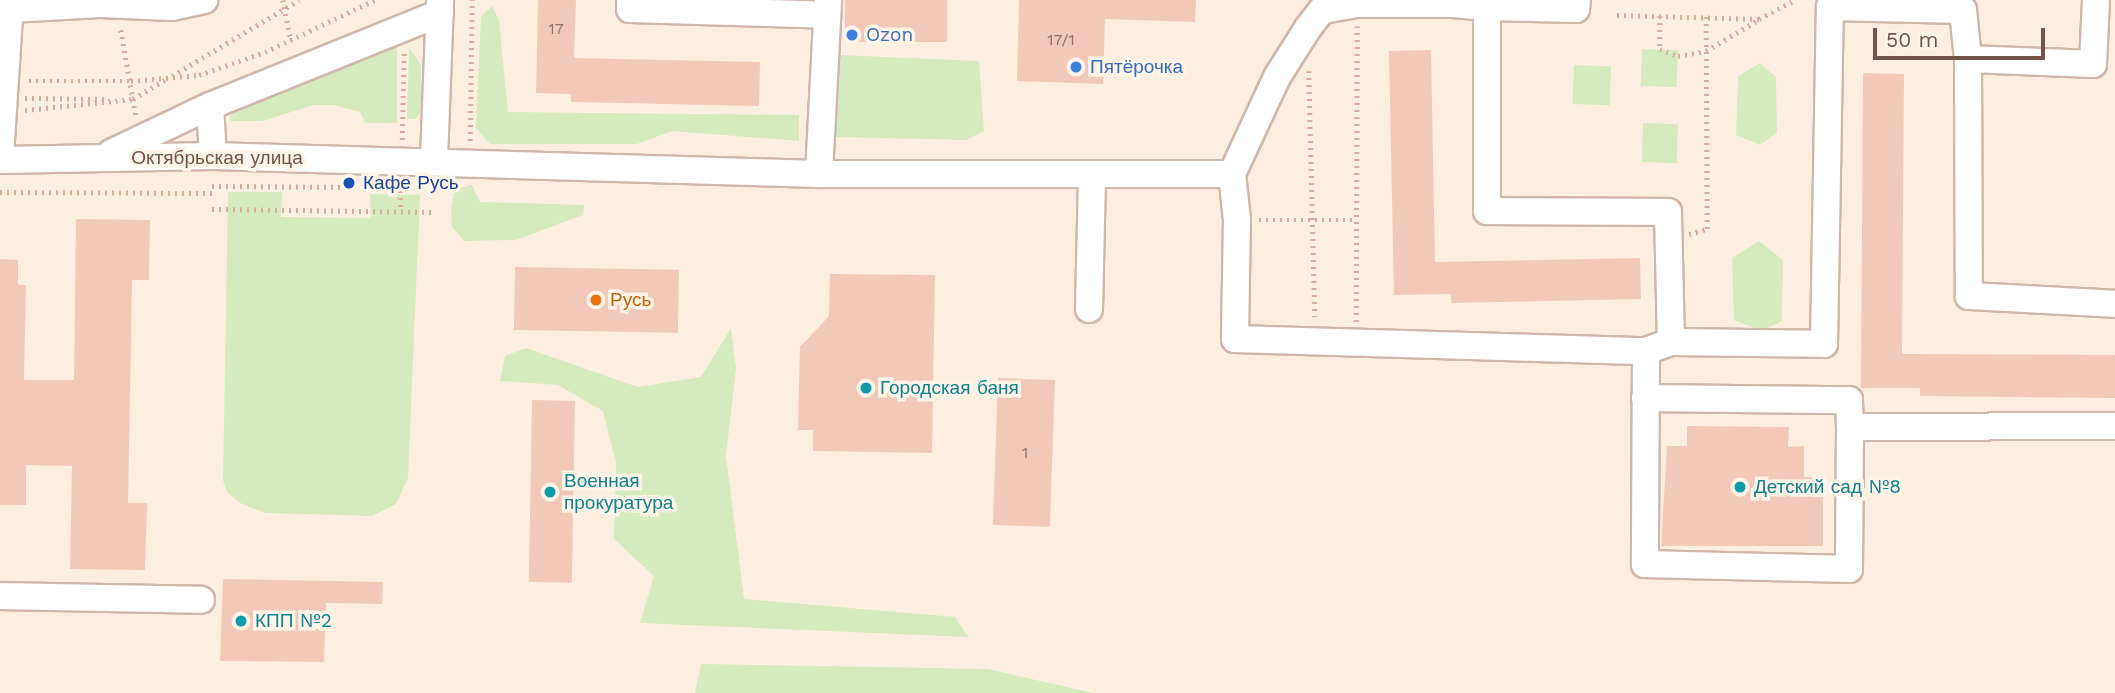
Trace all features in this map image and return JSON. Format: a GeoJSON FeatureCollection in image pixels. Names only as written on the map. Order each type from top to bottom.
{"type":"FeatureCollection","features":[{"type":"Feature","properties":{"kind":"street"},"geometry":{"type":"LineString","coordinates":[[0,158],[10,4],[172,7],[204,0]]}},
{"type":"Feature","properties":{"kind":"street"},"geometry":{"type":"LineString","coordinates":[[630,0],[630,9],[827,7],[819,173]]}},
{"type":"Feature","properties":{"kind":"street"},"geometry":{"type":"LineString","coordinates":[[1577,0],[1576,9],[1487,7],[1453,2],[1357,4],[1322,10],[1277,77],[1232,174],[1237,220],[1235,339],[1646,351],[1671,342],[1824,344],[1830,7],[1962,10],[1968,59],[1969,296],[2115,304]]}},
{"type":"Feature","properties":{"kind":"street"},"geometry":{"type":"LineString","coordinates":[[1968,59],[2104,64],[2096,0]]}},
{"type":"Feature","properties":{"kind":"street"},"geometry":{"type":"LineString","coordinates":[[142,148],[210,106],[404,26],[440,7]]}},
{"type":"Feature","properties":{"kind":"street"},"geometry":{"type":"LineString","coordinates":[[434,159],[440,7]]}},
{"type":"Feature","properties":{"kind":"street"},"geometry":{"type":"LineString","coordinates":[[1487,7],[1487,211],[1668,212],[1671,342]]}},
{"type":"Feature","properties":{"kind":"street"},"geometry":{"type":"LineString","coordinates":[[210,106],[213,156]]}},
{"type":"Feature","properties":{"kind":"street","name":"Октябрьская улица"},"geometry":{"type":"LineString","coordinates":[[0,158],[100,158],[142,148],[213,156],[470,160],[819,173],[1092,176],[1232,174]]}},
{"type":"Feature","properties":{"kind":"street"},"geometry":{"type":"LineString","coordinates":[[1089,309],[1092,176]]}},
{"type":"Feature","properties":{"kind":"street"},"geometry":{"type":"LineString","coordinates":[[1645,398],[1849,400],[1849,569],[1645,564],[1645,398],[1646,351]]}},
{"type":"Feature","properties":{"kind":"street"},"geometry":{"type":"LineString","coordinates":[[1850,427],[2115,426]]}},
{"type":"Feature","properties":{"kind":"street"},"geometry":{"type":"LineString","coordinates":[[0,596],[201,600]]}},
{"type":"Feature","properties":{"kind":"path"},"geometry":{"type":"LineString","coordinates":[[283,0],[291,40]]}},
{"type":"Feature","properties":{"kind":"path"},"geometry":{"type":"LineString","coordinates":[[4,97],[133,99],[284,12],[299,0]]}},
{"type":"Feature","properties":{"kind":"path"},"geometry":{"type":"LineString","coordinates":[[4,97],[199,75],[291,40],[375,0]]}},
{"type":"Feature","properties":{"kind":"path"},"geometry":{"type":"LineString","coordinates":[[470,160],[472,0]]}},
{"type":"Feature","properties":{"kind":"path"},"geometry":{"type":"LineString","coordinates":[[1660,16],[1660,49],[1678,56],[1706,51],[1795,0]]}},
{"type":"Feature","properties":{"kind":"path"},"geometry":{"type":"LineString","coordinates":[[100,4],[124,34],[150,194]]}},
{"type":"Feature","properties":{"kind":"path"},"geometry":{"type":"LineString","coordinates":[[1357,4],[1357,344]]}},
{"type":"Feature","properties":{"kind":"path"},"geometry":{"type":"LineString","coordinates":[[1618,15],[1759,19]]}},
{"type":"Feature","properties":{"kind":"path"},"geometry":{"type":"LineString","coordinates":[[1669,239],[1707,229],[1706,18]]}},
{"type":"Feature","properties":{"kind":"path"},"geometry":{"type":"LineString","coordinates":[[401,211],[404,26]]}},
{"type":"Feature","properties":{"kind":"path"},"geometry":{"type":"LineString","coordinates":[[1309,69],[1315,343]]}},
{"type":"Feature","properties":{"kind":"path"},"geometry":{"type":"LineString","coordinates":[[4,97],[133,99]]}},
{"type":"Feature","properties":{"kind":"path"},"geometry":{"type":"LineString","coordinates":[[212,186],[360,187]]}},
{"type":"Feature","properties":{"kind":"path"},"geometry":{"type":"LineString","coordinates":[[387,187],[411,187]]}},
{"type":"Feature","properties":{"kind":"path"},"geometry":{"type":"LineString","coordinates":[[0,192],[212,193]]}},
{"type":"Feature","properties":{"kind":"path"},"geometry":{"type":"LineString","coordinates":[[212,209],[434,212]]}},
{"type":"Feature","properties":{"kind":"path"},"geometry":{"type":"LineString","coordinates":[[1237,220],[1356,220]]}},
{"type":"Feature","properties":{"kind":"green space"},"geometry":{"type":"Polygon","coordinates":[[[492,6],[499,20],[508,112],[799,115],[799,141],[672,131],[637,144],[490,144],[476,128],[481,17],[492,6]]]}},
{"type":"Feature","properties":{"kind":"green space"},"geometry":{"type":"Polygon","coordinates":[[[397,46],[397,123],[365,123],[360,112],[334,105],[313,105],[263,121],[231,121],[230,114],[241,108],[397,46]]]}},
{"type":"Feature","properties":{"kind":"green space"},"geometry":{"type":"Polygon","coordinates":[[[409,47],[421,65],[422,107],[416,119],[407,119],[409,47]]]}},
{"type":"Feature","properties":{"kind":"green space"},"geometry":{"type":"Polygon","coordinates":[[[1642,49],[1678,50],[1677,87],[1641,86],[1642,49]]]}},
{"type":"Feature","properties":{"kind":"green space"},"geometry":{"type":"Polygon","coordinates":[[[840,55],[979,61],[984,131],[966,140],[836,137],[840,55]]]}},
{"type":"Feature","properties":{"kind":"green space"},"geometry":{"type":"Polygon","coordinates":[[[1760,63],[1776,77],[1777,133],[1760,145],[1736,135],[1738,76],[1760,63]]]}},
{"type":"Feature","properties":{"kind":"green space"},"geometry":{"type":"Polygon","coordinates":[[[1574,65],[1611,66],[1610,105],[1573,104],[1574,65]]]}},
{"type":"Feature","properties":{"kind":"green space"},"geometry":{"type":"Polygon","coordinates":[[[1643,123],[1678,124],[1677,163],[1642,162],[1643,123]]]}},
{"type":"Feature","properties":{"kind":"green space"},"geometry":{"type":"Polygon","coordinates":[[[472,185],[480,202],[584,205],[583,215],[516,240],[464,241],[452,227],[451,209],[455,189],[472,185]]]}},
{"type":"Feature","properties":{"kind":"green space"},"geometry":{"type":"Polygon","coordinates":[[[228,192],[282,192],[281,217],[371,218],[370,194],[420,195],[408,478],[396,504],[372,516],[266,513],[240,503],[227,492],[223,480],[228,192]]]}},
{"type":"Feature","properties":{"kind":"green space"},"geometry":{"type":"Polygon","coordinates":[[[1759,241],[1783,260],[1782,321],[1762,331],[1734,320],[1732,258],[1759,241]]]}},
{"type":"Feature","properties":{"kind":"green space"},"geometry":{"type":"Polygon","coordinates":[[[731,328],[736,368],[726,456],[744,599],[955,617],[968,637],[640,623],[654,576],[614,539],[616,463],[603,411],[558,385],[500,381],[505,356],[526,348],[638,387],[701,377],[731,328]]]}},
{"type":"Feature","properties":{"kind":"green space"},"geometry":{"type":"Polygon","coordinates":[[[701,664],[988,669],[1093,693],[695,693],[701,664]]]}},
{"type":"Feature","properties":{"kind":"building"},"geometry":{"type":"Polygon","coordinates":[[[538,0],[576,0],[574,58],[760,62],[759,106],[571,102],[571,94],[536,93],[538,0]]]}},
{"type":"Feature","properties":{"kind":"building"},"geometry":{"type":"Polygon","coordinates":[[[845,0],[947,0],[947,42],[845,42],[845,0]]]}},
{"type":"Feature","properties":{"kind":"building"},"geometry":{"type":"Polygon","coordinates":[[[1019,0],[1196,0],[1195,22],[1105,19],[1103,84],[1017,81],[1019,0]]]}},
{"type":"Feature","properties":{"kind":"building"},"geometry":{"type":"Polygon","coordinates":[[[1431,50],[1435,262],[1640,258],[1641,299],[1451,303],[1451,294],[1394,295],[1389,51],[1431,50]]]}},
{"type":"Feature","properties":{"kind":"building"},"geometry":{"type":"Polygon","coordinates":[[[1863,73],[1904,74],[1902,354],[2115,355],[2115,398],[1920,396],[1920,388],[1861,388],[1863,73]]]}},
{"type":"Feature","properties":{"kind":"building"},"geometry":{"type":"Polygon","coordinates":[[[76,219],[150,220],[149,280],[132,280],[128,503],[147,503],[145,570],[70,569],[72,466],[26,465],[26,505],[0,505],[0,259],[18,260],[18,285],[26,285],[24,380],[74,380],[76,219]]]}},
{"type":"Feature","properties":{"kind":"building","name":"Русь"},"geometry":{"type":"Polygon","coordinates":[[[515,267],[679,270],[678,333],[514,330],[515,267]]]}},
{"type":"Feature","properties":{"kind":"building","name":"Городская баня"},"geometry":{"type":"Polygon","coordinates":[[[830,274],[935,275],[932,453],[813,451],[813,430],[798,430],[800,347],[829,316],[830,274]]]}},
{"type":"Feature","properties":{"kind":"building","name":"Городская баня"},"geometry":{"type":"Polygon","coordinates":[[[998,378],[1055,380],[1050,527],[993,525],[998,378]]]}},
{"type":"Feature","properties":{"kind":"building","name":"Военная прокуратура"},"geometry":{"type":"Polygon","coordinates":[[[532,400],[575,401],[572,583],[529,582],[532,400]]]}},
{"type":"Feature","properties":{"kind":"building","name":"Детский сад №8"},"geometry":{"type":"Polygon","coordinates":[[[1687,426],[1789,427],[1788,447],[1804,446],[1804,477],[1813,477],[1813,497],[1823,497],[1823,546],[1661,546],[1667,446],[1687,446],[1687,426]]]}},
{"type":"Feature","properties":{"kind":"building","name":"КПП №2"},"geometry":{"type":"Polygon","coordinates":[[[223,579],[383,582],[382,604],[326,603],[324,662],[220,661],[223,579]]]}},
{"type":"Feature","properties":{"kind":"place","name":"Ozon"},"geometry":{"type":"Point","coordinates":[852,35]}},
{"type":"Feature","properties":{"kind":"place","name":"Пятёрочка"},"geometry":{"type":"Point","coordinates":[1076,67]}},
{"type":"Feature","properties":{"kind":"place","name":"Кафе Русь"},"geometry":{"type":"Point","coordinates":[349,183]}},
{"type":"Feature","properties":{"kind":"place","name":"Русь"},"geometry":{"type":"Point","coordinates":[596,300]}},
{"type":"Feature","properties":{"kind":"place","name":"Городская баня"},"geometry":{"type":"Point","coordinates":[866,388]}},
{"type":"Feature","properties":{"kind":"place","name":"Детский сад №8"},"geometry":{"type":"Point","coordinates":[1740,487]}},
{"type":"Feature","properties":{"kind":"place","name":"Военная прокуратура"},"geometry":{"type":"Point","coordinates":[550,492]}},
{"type":"Feature","properties":{"kind":"place","name":"КПП №2"},"geometry":{"type":"Point","coordinates":[241,621]}}]}
